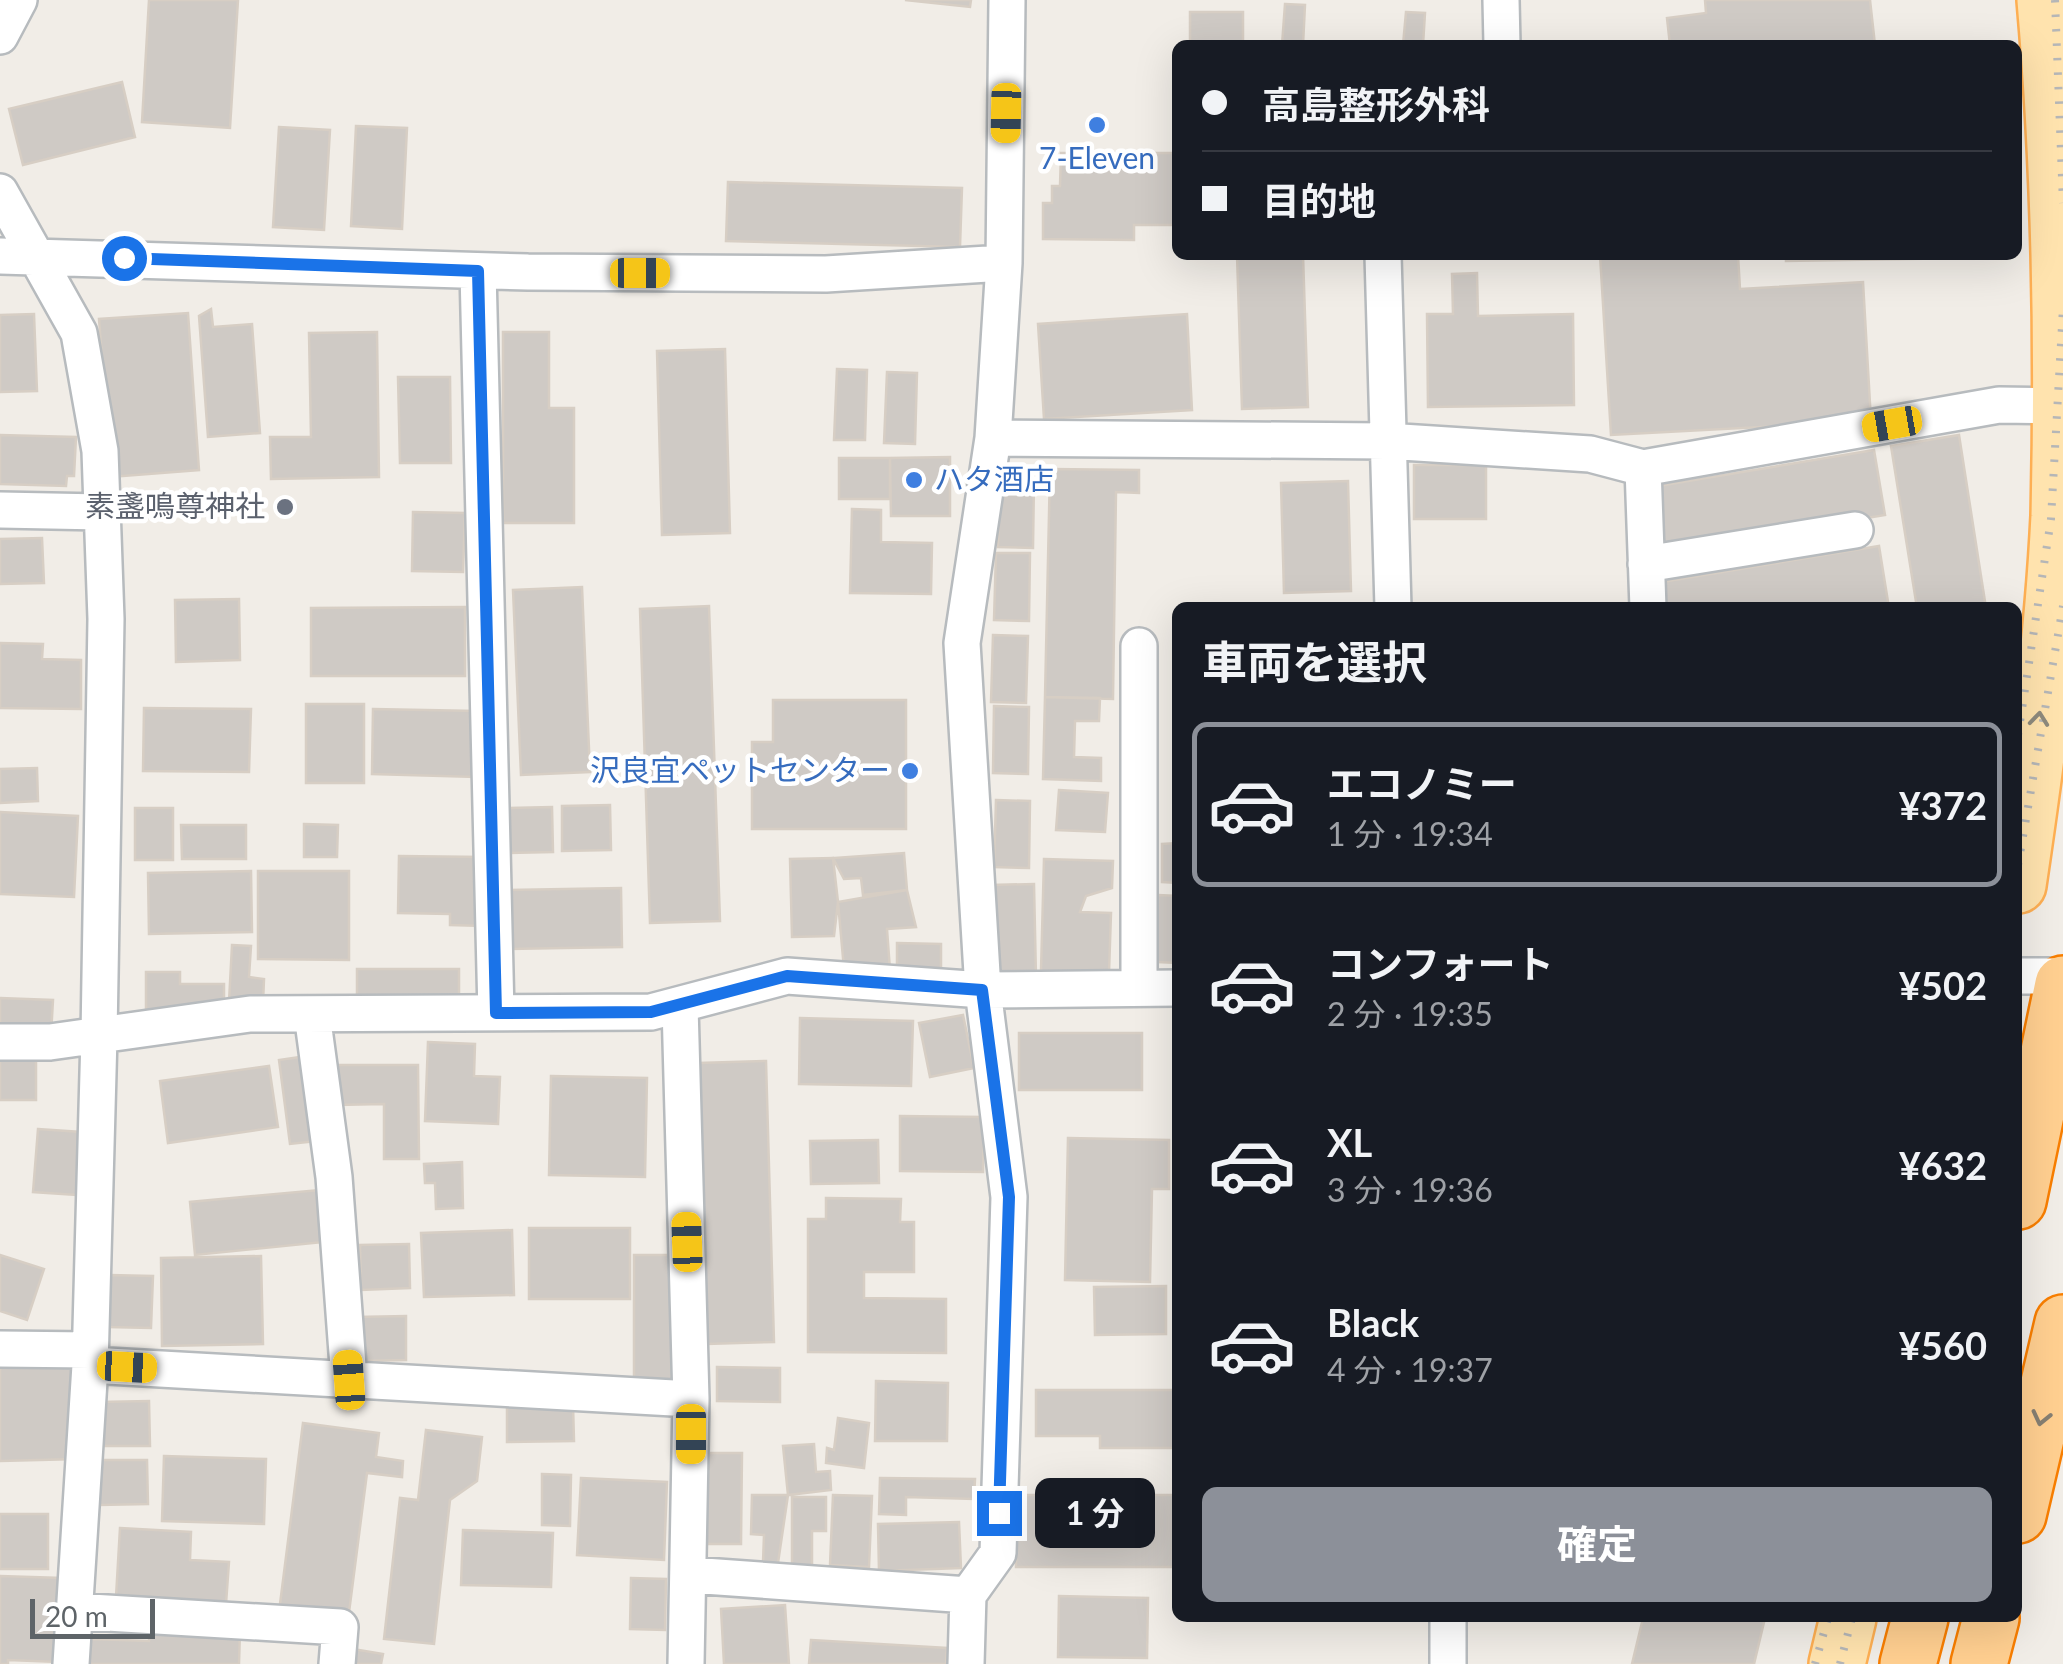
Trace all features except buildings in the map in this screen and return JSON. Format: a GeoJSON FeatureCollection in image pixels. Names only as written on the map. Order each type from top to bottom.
{"type":"FeatureCollection","features":[{"type":"Feature","properties":{"kind":"highway"},"geometry":{"type":"LineString","coordinates":[[2022,1182],[2063,984]]}},
{"type":"Feature","properties":{"kind":"highway"},"geometry":{"type":"LineString","coordinates":[[2022,1497],[2063,1323]]}},
{"type":"Feature","properties":{"kind":"highway"},"geometry":{"type":"LineString","coordinates":[[1908,1664],[1919,1622]]}},
{"type":"Feature","properties":{"kind":"highway"},"geometry":{"type":"LineString","coordinates":[[1979,1664],[1990,1622]]}},
{"type":"Feature","properties":{"kind":"main road"},"geometry":{"type":"LineString","coordinates":[[2022,859],[2033,786],[2059,517],[2061,406],[2055,112],[2045,0]]}},
{"type":"Feature","properties":{"kind":"main road"},"geometry":{"type":"LineString","coordinates":[[1837,1664],[1847,1622]]}},
{"type":"Feature","properties":{"kind":"street"},"geometry":{"type":"LineString","coordinates":[[0,36],[19,0]]}},
{"type":"Feature","properties":{"kind":"street"},"geometry":{"type":"LineString","coordinates":[[966,1664],[968,1594],[998,1552],[1009,1197],[982,990],[962,643],[994,438],[1004,263],[1007,0]]}},
{"type":"Feature","properties":{"kind":"street"},"geometry":{"type":"LineString","coordinates":[[1501,0],[1502,40]]}},
{"type":"Feature","properties":{"kind":"street"},"geometry":{"type":"LineString","coordinates":[[0,192],[79,333],[100,452],[106,619],[99,1036],[90,1357],[71,1664]]}},
{"type":"Feature","properties":{"kind":"street"},"geometry":{"type":"LineString","coordinates":[[0,256],[37,254],[478,271],[826,274],[1004,263]]}},
{"type":"Feature","properties":{"kind":"street"},"geometry":{"type":"LineString","coordinates":[[1383,260],[1393,602]]}},
{"type":"Feature","properties":{"kind":"street"},"geometry":{"type":"LineString","coordinates":[[478,271],[496,1013]]}},
{"type":"Feature","properties":{"kind":"street"},"geometry":{"type":"LineString","coordinates":[[994,438],[1386,441],[1590,454],[1643,468],[1999,405],[2061,406]]}},
{"type":"Feature","properties":{"kind":"street"},"geometry":{"type":"LineString","coordinates":[[1643,468],[1648,602]]}},
{"type":"Feature","properties":{"kind":"street"},"geometry":{"type":"LineString","coordinates":[[0,510],[102,512]]}},
{"type":"Feature","properties":{"kind":"street"},"geometry":{"type":"LineString","coordinates":[[1646,564],[1855,530]]}},
{"type":"Feature","properties":{"kind":"street"},"geometry":{"type":"LineString","coordinates":[[1139,646],[1139,988]]}},
{"type":"Feature","properties":{"kind":"street"},"geometry":{"type":"LineString","coordinates":[[0,1042],[99,1036],[250,1014],[651,1012],[787,976],[982,990],[1172,988]]}},
{"type":"Feature","properties":{"kind":"street"},"geometry":{"type":"LineString","coordinates":[[2022,976],[2063,976]]}},
{"type":"Feature","properties":{"kind":"street"},"geometry":{"type":"LineString","coordinates":[[680,1006],[691,1400],[686,1664]]}},
{"type":"Feature","properties":{"kind":"street"},"geometry":{"type":"LineString","coordinates":[[312,1014],[334,1177],[349,1380]]}},
{"type":"Feature","properties":{"kind":"street"},"geometry":{"type":"LineString","coordinates":[[0,1350],[349,1380],[691,1400]]}},
{"type":"Feature","properties":{"kind":"street"},"geometry":{"type":"LineString","coordinates":[[690,1575],[968,1594]]}},
{"type":"Feature","properties":{"kind":"street"},"geometry":{"type":"LineString","coordinates":[[74,1611],[340,1628],[337,1664]]}},
{"type":"Feature","properties":{"kind":"street"},"geometry":{"type":"LineString","coordinates":[[1448,1622],[1448,1664]]}},
{"type":"Feature","properties":{"kind":"railway"},"geometry":{"type":"LineString","coordinates":[[2055,0],[2063,203]]}},
{"type":"Feature","properties":{"kind":"railway"},"geometry":{"type":"LineString","coordinates":[[2022,709],[2051,519],[2063,308]]}},
{"type":"Feature","properties":{"kind":"railway"},"geometry":{"type":"LineString","coordinates":[[2022,842],[2063,606]]}},
{"type":"Feature","properties":{"kind":"railway"},"geometry":{"type":"LineString","coordinates":[[1815,1664],[1827,1622]]}},
{"type":"Feature","properties":{"kind":"railway"},"geometry":{"type":"LineString","coordinates":[[1840,1664],[1851,1622]]}},
{"type":"Feature","properties":{"kind":"place","name":"7-Eleven"},"geometry":{"type":"Point","coordinates":[1097,125]}},
{"type":"Feature","properties":{"kind":"place","name":"ハタ酒店"},"geometry":{"type":"Point","coordinates":[914,480]}},
{"type":"Feature","properties":{"kind":"place","name":"素盞鳴尊神社"},"geometry":{"type":"Point","coordinates":[285,507]}},
{"type":"Feature","properties":{"kind":"place","name":"沢良宜ペットセンター"},"geometry":{"type":"Point","coordinates":[910,771]}},
{"type":"Feature","properties":{"kind":"route"},"geometry":{"type":"LineString","coordinates":[[124,258],[478,271],[496,1013],[651,1012],[787,976],[982,990],[1009,1197],[999,1513]]}}]}
